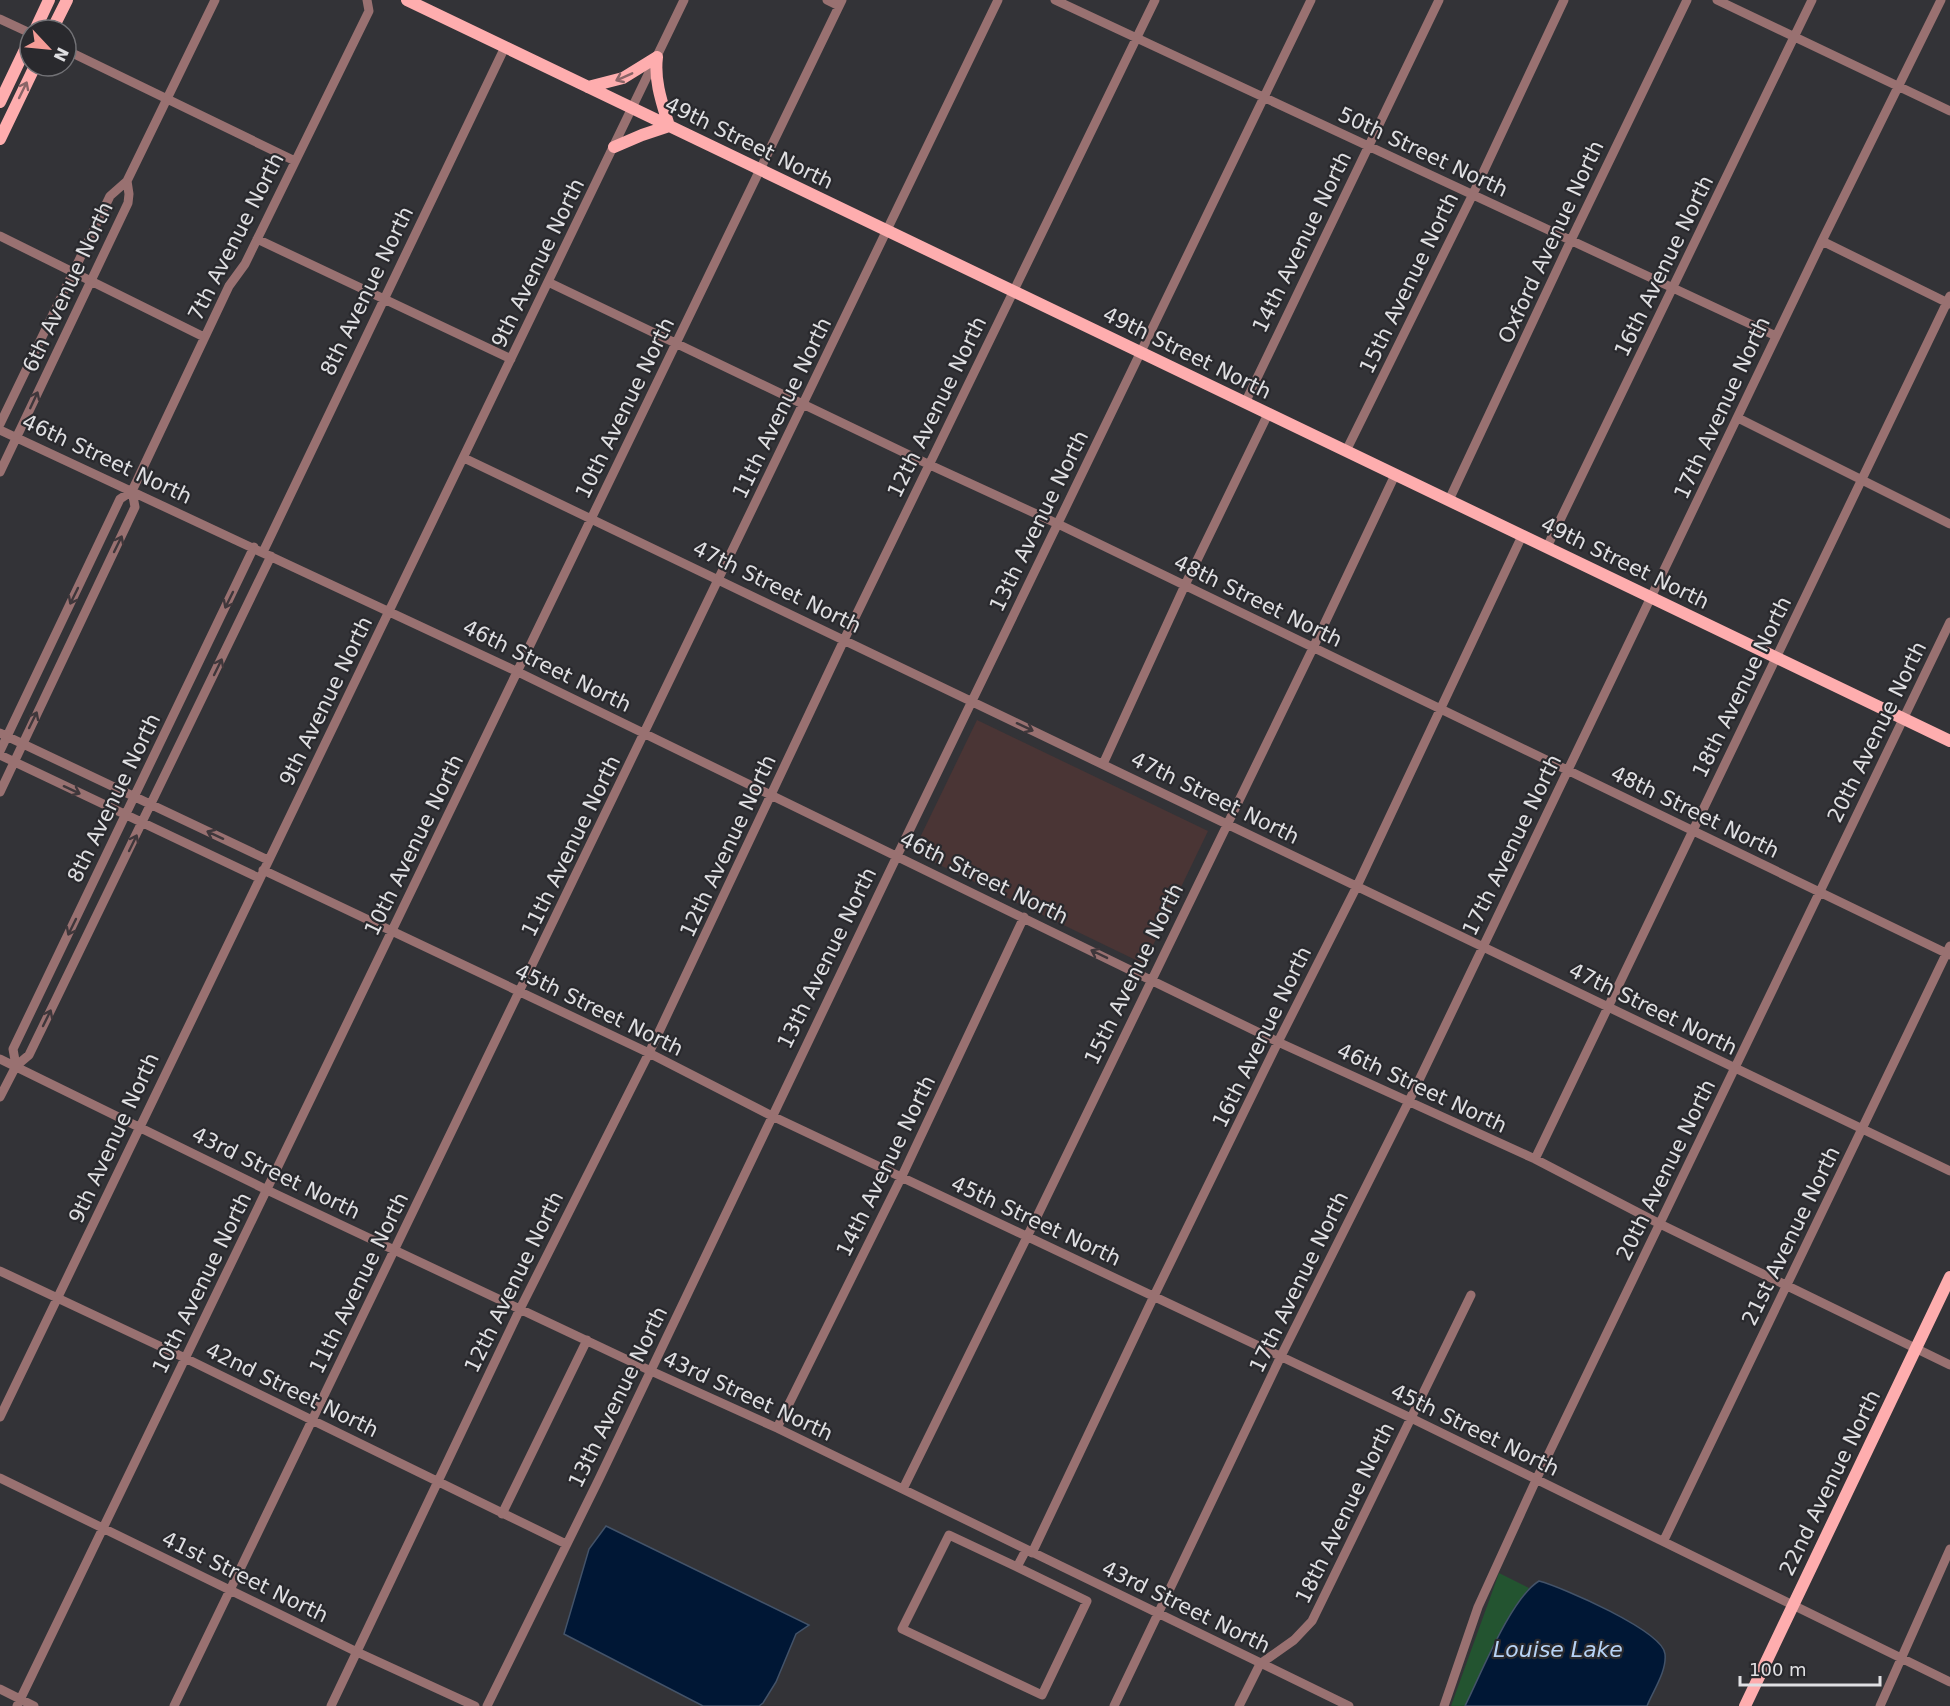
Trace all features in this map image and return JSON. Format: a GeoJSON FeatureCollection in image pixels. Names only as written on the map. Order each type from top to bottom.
{"type":"FeatureCollection","features":[{"type":"Feature","properties":{"kind":"main road"},"geometry":{"type":"LineString","coordinates":[[40,18],[49,0]]}},
{"type":"Feature","properties":{"kind":"main road"},"geometry":{"type":"LineString","coordinates":[[58,18],[67,0]]}},
{"type":"Feature","properties":{"kind":"main road","name":"49th Street North"},"geometry":{"type":"LineString","coordinates":[[407,0],[1950,741]]}},
{"type":"Feature","properties":{"kind":"main road"},"geometry":{"type":"LineString","coordinates":[[588,87],[623,78],[657,57]]}},
{"type":"Feature","properties":{"kind":"main road"},"geometry":{"type":"LineString","coordinates":[[614,147],[640,135],[669,126],[659,94],[657,57]]}},
{"type":"Feature","properties":{"kind":"main road"},"geometry":{"type":"LineString","coordinates":[[0,102],[18,64]]}},
{"type":"Feature","properties":{"kind":"main road"},"geometry":{"type":"LineString","coordinates":[[0,139],[29,78]]}},
{"type":"Feature","properties":{"kind":"main road","name":"22nd Avenue North"},"geometry":{"type":"LineString","coordinates":[[1745,1706],[1950,1277]]}},
{"type":"Feature","properties":{"kind":"street","name":"6th Avenue North"},"geometry":{"type":"LineString","coordinates":[[0,472],[128,203],[128,181],[215,0]]}},
{"type":"Feature","properties":{"kind":"street","name":"7th Avenue North"},"geometry":{"type":"LineString","coordinates":[[0,753],[3,734],[120,500],[132,491],[229,286],[245,264],[369,11],[367,0]]}},
{"type":"Feature","properties":{"kind":"street","name":"9th Avenue North"},"geometry":{"type":"LineString","coordinates":[[0,1417],[684,0]]}},
{"type":"Feature","properties":{"kind":"street"},"geometry":{"type":"LineString","coordinates":[[827,0],[841,3]]}},
{"type":"Feature","properties":{"kind":"street","name":"11th Avenue North"},"geometry":{"type":"LineString","coordinates":[[174,1706],[998,0]]}},
{"type":"Feature","properties":{"kind":"street","name":"50th Street North"},"geometry":{"type":"LineString","coordinates":[[1055,0],[1776,336]]}},
{"type":"Feature","properties":{"kind":"street","name":"12th Avenue North"},"geometry":{"type":"LineString","coordinates":[[331,1706],[520,1309],[649,1053],[844,640],[1155,0]]}},
{"type":"Feature","properties":{"kind":"street","name":"13th Avenue North"},"geometry":{"type":"LineString","coordinates":[[487,1706],[651,1371],[1311,0]]}},
{"type":"Feature","properties":{"kind":"street","name":"14th Avenue North"},"geometry":{"type":"LineString","coordinates":[[1245,403],[1439,0]]}},
{"type":"Feature","properties":{"kind":"street","name":"15th Avenue North"},"geometry":{"type":"LineString","coordinates":[[1346,451],[1473,194],[1564,0]]}},
{"type":"Feature","properties":{"kind":"street","name":"Oxford Avenue North"},"geometry":{"type":"LineString","coordinates":[[1449,500],[1687,0]]}},
{"type":"Feature","properties":{"kind":"street"},"geometry":{"type":"LineString","coordinates":[[1717,0],[1950,111]]}},
{"type":"Feature","properties":{"kind":"street","name":"16th Avenue North"},"geometry":{"type":"LineString","coordinates":[[1547,547],[1812,0]]}},
{"type":"Feature","properties":{"kind":"street","name":"17th Avenue North"},"geometry":{"type":"LineString","coordinates":[[1114,1706],[1281,1356],[1409,1101],[1776,336],[1941,0]]}},
{"type":"Feature","properties":{"kind":"street","name":"10th Avenue North"},"geometry":{"type":"LineString","coordinates":[[19,1703],[841,3]]}},
{"type":"Feature","properties":{"kind":"street"},"geometry":{"type":"LineString","coordinates":[[0,19],[18,27]]}},
{"type":"Feature","properties":{"kind":"street","name":"8th Avenue North"},"geometry":{"type":"LineString","coordinates":[[0,1098],[16,1066],[29,1055],[151,805],[263,551],[505,47]]}},
{"type":"Feature","properties":{"kind":"street"},"geometry":{"type":"LineString","coordinates":[[78,56],[295,161]]}},
{"type":"Feature","properties":{"kind":"street","name":"6th Avenue North"},"geometry":{"type":"LineString","coordinates":[[0,424],[110,196],[117,187],[128,181]]}},
{"type":"Feature","properties":{"kind":"street"},"geometry":{"type":"LineString","coordinates":[[0,236],[204,337]]}},
{"type":"Feature","properties":{"kind":"street"},"geometry":{"type":"LineString","coordinates":[[257,239],[511,360]]}},
{"type":"Feature","properties":{"kind":"street"},"geometry":{"type":"LineString","coordinates":[[1822,242],[1949,301]]}},
{"type":"Feature","properties":{"kind":"street","name":"48th Street North"},"geometry":{"type":"LineString","coordinates":[[548,282],[1949,952]]}},
{"type":"Feature","properties":{"kind":"street","name":"18th Avenue North"},"geometry":{"type":"LineString","coordinates":[[1535,1159],[1949,301]]}},
{"type":"Feature","properties":{"kind":"street"},"geometry":{"type":"LineString","coordinates":[[1103,764],[1185,585],[1268,414]]}},
{"type":"Feature","properties":{"kind":"street"},"geometry":{"type":"LineString","coordinates":[[1738,418],[1950,524]]}},
{"type":"Feature","properties":{"kind":"street","name":"46th Street North"},"geometry":{"type":"LineString","coordinates":[[0,430],[518,672],[1278,1042],[1535,1159],[1660,1224],[1950,1365]]}},
{"type":"Feature","properties":{"kind":"street","name":"47th Street North"},"geometry":{"type":"LineString","coordinates":[[464,458],[1950,1171]]}},
{"type":"Feature","properties":{"kind":"street","name":"15th Avenue North"},"geometry":{"type":"LineString","coordinates":[[903,1489],[1028,1237],[1395,475]]}},
{"type":"Feature","properties":{"kind":"street","name":"7th Avenue North"},"geometry":{"type":"LineString","coordinates":[[0,792],[135,507],[132,491]]}},
{"type":"Feature","properties":{"kind":"street","name":"16th Avenue North"},"geometry":{"type":"LineString","coordinates":[[1017,1567],[1029,1551],[1278,1042],[1357,886],[1522,536]]}},
{"type":"Feature","properties":{"kind":"street","name":"8th Avenue North"},"geometry":{"type":"LineString","coordinates":[[16,1066],[13,1049],[125,815],[263,551]]}},
{"type":"Feature","properties":{"kind":"street","name":"20th Avenue North"},"geometry":{"type":"LineString","coordinates":[[1444,1706],[1478,1607],[1536,1480],[1950,622]]}},
{"type":"Feature","properties":{"kind":"street","name":"45th Street North"},"geometry":{"type":"LineString","coordinates":[[3,734],[151,805],[263,869],[649,1053],[772,1116],[1411,1418],[1950,1682]]}},
{"type":"Feature","properties":{"kind":"street","name":"45th Street North"},"geometry":{"type":"LineString","coordinates":[[0,753],[14,762],[142,823],[263,869]]}},
{"type":"Feature","properties":{"kind":"street","name":"14th Avenue North"},"geometry":{"type":"LineString","coordinates":[[777,1428],[902,1176],[1024,917]]}},
{"type":"Feature","properties":{"kind":"street","name":"21st Avenue North"},"geometry":{"type":"LineString","coordinates":[[1664,1540],[1949,952]]}},
{"type":"Feature","properties":{"kind":"street","name":"43rd Street North"},"geometry":{"type":"LineString","coordinates":[[0,1059],[267,1190],[777,1428],[1349,1706]]}},
{"type":"Feature","properties":{"kind":"street","name":"42nd Street North"},"geometry":{"type":"LineString","coordinates":[[0,1271],[185,1358],[566,1544]]}},
{"type":"Feature","properties":{"kind":"street","name":"18th Avenue North"},"geometry":{"type":"LineString","coordinates":[[1260,1664],[1294,1640],[1312,1621],[1471,1295]]}},
{"type":"Feature","properties":{"kind":"street"},"geometry":{"type":"LineString","coordinates":[[502,1514],[587,1340]]}},
{"type":"Feature","properties":{"kind":"street","name":"41st Street North"},"geometry":{"type":"LineString","coordinates":[[0,1478],[357,1652],[475,1706]]}},
{"type":"Feature","properties":{"kind":"street"},"geometry":{"type":"LineString","coordinates":[[949,1534],[1017,1567],[1087,1601],[1042,1695],[903,1629],[949,1534]]}},
{"type":"Feature","properties":{"kind":"street"},"geometry":{"type":"LineString","coordinates":[[1880,1706],[1950,1549]]}},
{"type":"Feature","properties":{"kind":"street"},"geometry":{"type":"LineString","coordinates":[[1239,1706],[1260,1664]]}},
{"type":"Feature","properties":{"kind":"street"},"geometry":{"type":"LineString","coordinates":[[0,1689],[19,1703],[34,1706]]}},
{"type":"Feature","properties":{"kind":"shaded area"},"geometry":{"type":"Polygon","coordinates":[[[977,720],[1208,831],[1144,964],[913,852],[977,720]]]}},
{"type":"Feature","properties":{"kind":"green space"},"geometry":{"type":"Polygon","coordinates":[[[1499,1573],[1529,1588],[1514,1608],[1465,1706],[1451,1706],[1499,1573]]]}},
{"type":"Feature","properties":{"kind":"water"},"geometry":{"type":"Polygon","coordinates":[[[606,1526],[809,1625],[796,1634],[776,1682],[763,1703],[759,1706],[703,1706],[564,1634],[589,1549],[606,1526]]]}},
{"type":"Feature","properties":{"kind":"water","name":"Louise Lake"},"geometry":{"type":"Polygon","coordinates":[[[1539,1581],[1610,1611],[1648,1634],[1660,1645],[1665,1654],[1664,1667],[1647,1706],[1465,1706],[1488,1657],[1518,1603],[1539,1581]]]}}]}
